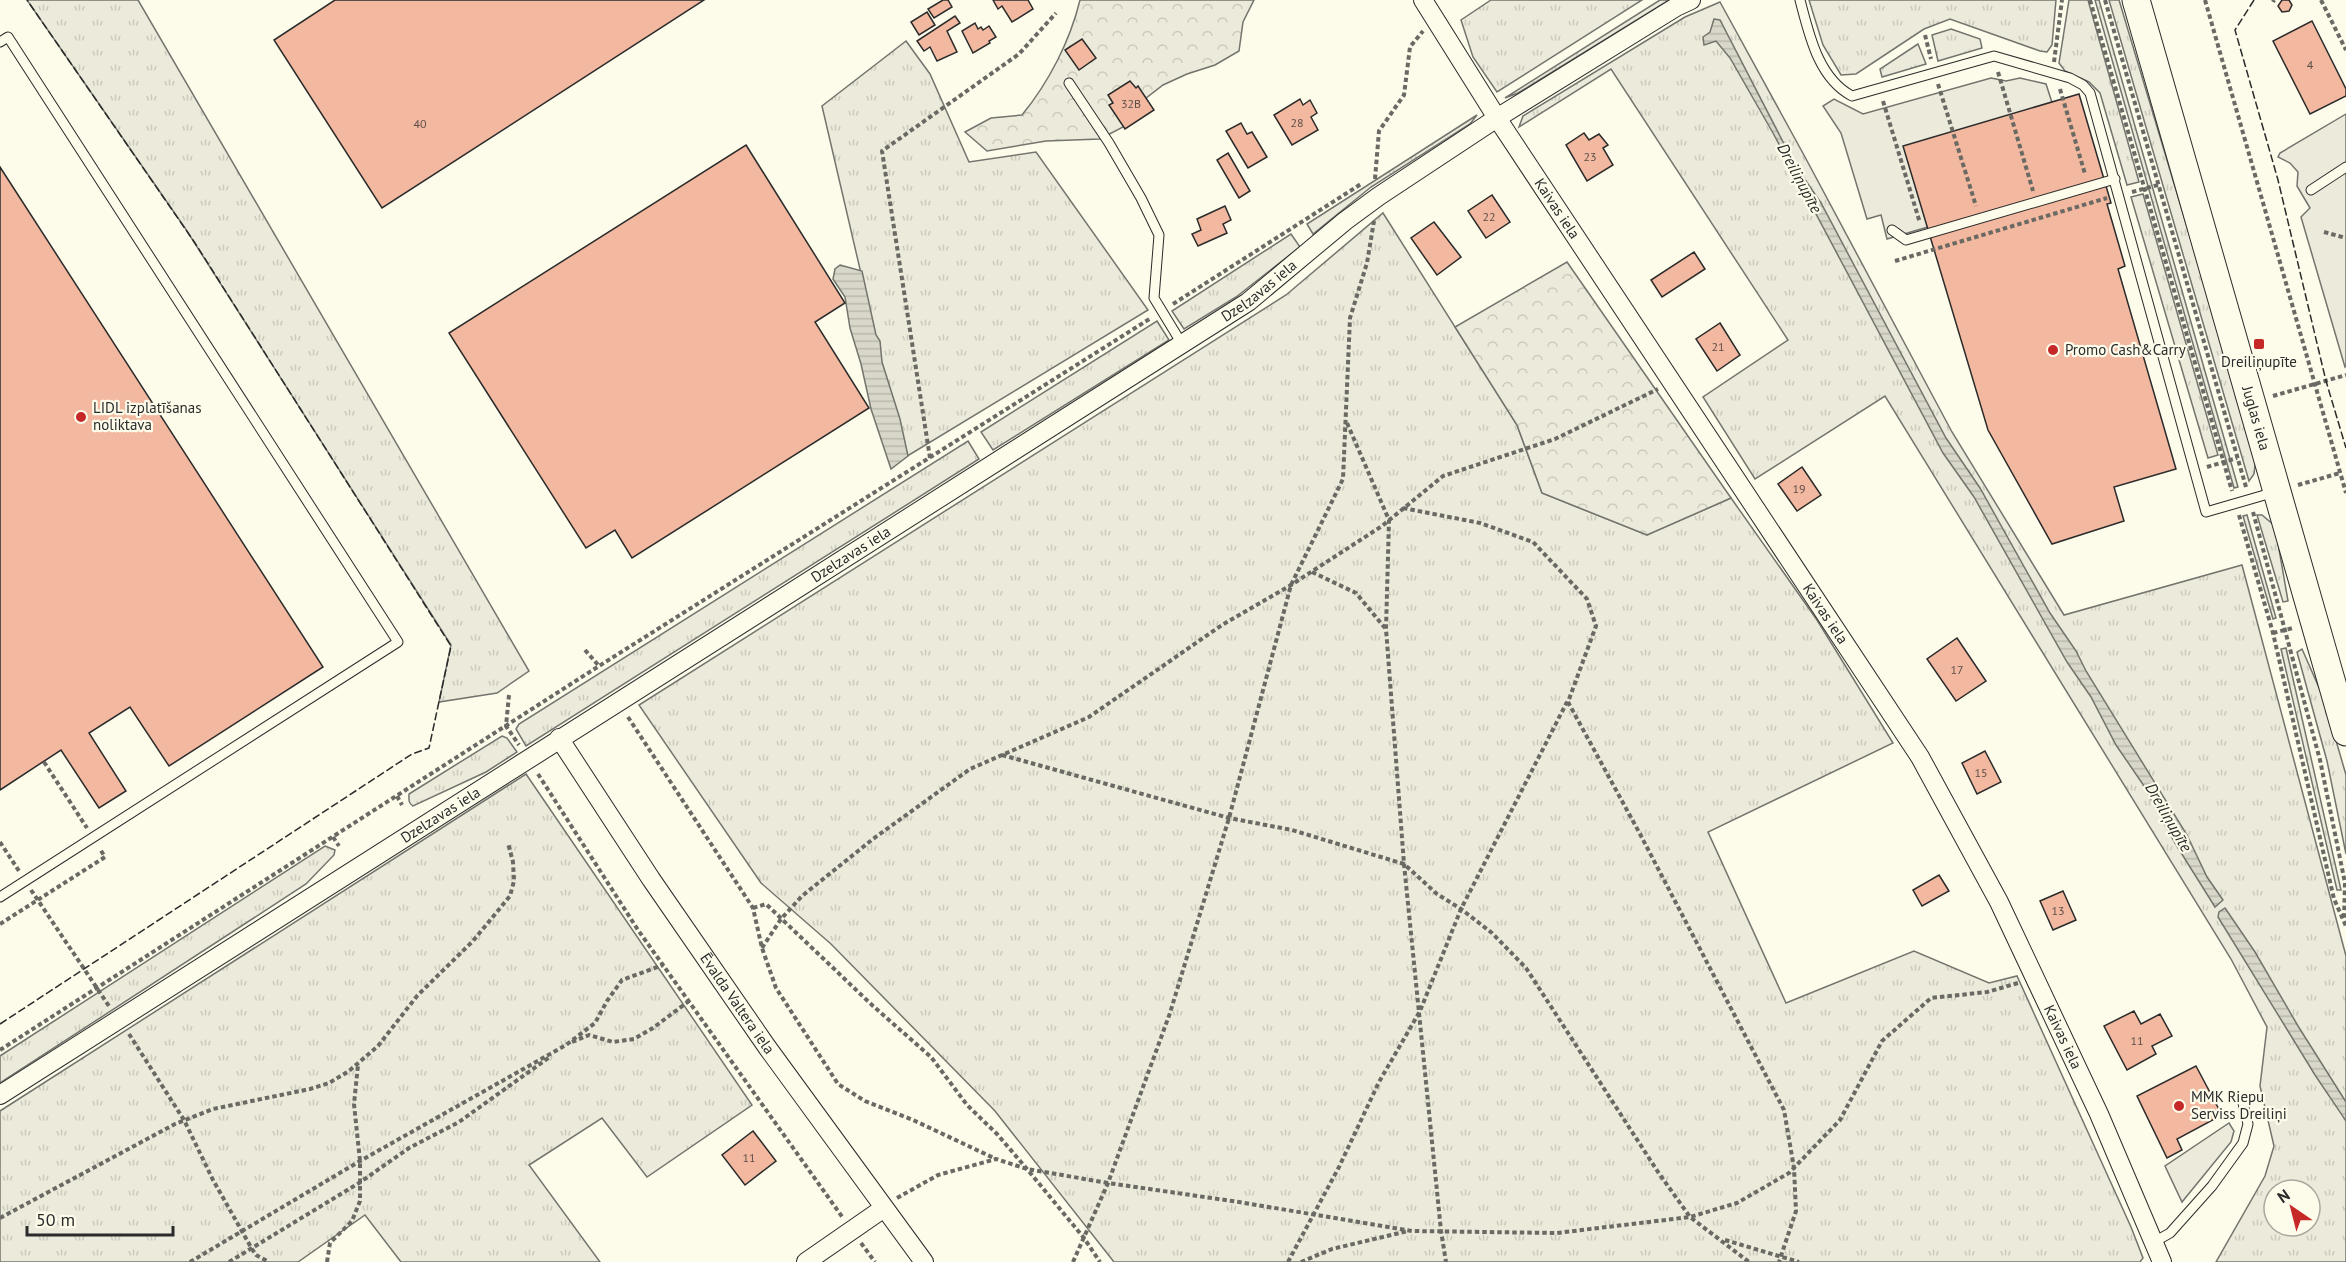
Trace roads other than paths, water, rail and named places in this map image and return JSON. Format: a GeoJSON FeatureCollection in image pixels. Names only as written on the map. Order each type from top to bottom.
{"type":"FeatureCollection","features":[{"type":"Feature","properties":{"kind":"main road","name":"Juglas iela"},"geometry":{"type":"LineString","coordinates":[[2136,0],[2277,491],[2340,699],[2346,732]]}},
{"type":"Feature","properties":{"kind":"street","name":"Kaivas iela"},"geometry":{"type":"LineString","coordinates":[[1423,0],[1497,118],[1920,757],[1999,902],[2035,977],[2099,1114],[2162,1262]]}},
{"type":"Feature","properties":{"kind":"street","name":"Dzelzavas iela"},"geometry":{"type":"LineString","coordinates":[[0,1095],[527,758],[1248,302],[1345,221],[1379,196],[1497,118],[1676,7],[1691,0]]}},
{"type":"Feature","properties":{"kind":"street","name":"Ēvalda Valtera iela"},"geometry":{"type":"LineString","coordinates":[[560,738],[651,879],[767,1047],[924,1262]]}},
{"type":"Feature","properties":{"kind":"street"},"geometry":{"type":"LineString","coordinates":[[806,1262],[884,1208]]}},
{"type":"Feature","properties":{"kind":"lane"},"geometry":{"type":"LineString","coordinates":[[1800,0],[1813,50],[1840,89],[1852,96],[1994,56],[2027,64],[2083,85],[2090,93],[2115,179],[2206,512],[2277,491]]}},
{"type":"Feature","properties":{"kind":"lane"},"geometry":{"type":"LineString","coordinates":[[0,42],[8,37],[398,642],[0,897]]}},
{"type":"Feature","properties":{"kind":"lane"},"geometry":{"type":"LineString","coordinates":[[1069,84],[1109,143],[1141,198],[1159,235],[1154,298],[1182,344]]}},
{"type":"Feature","properties":{"kind":"lane"},"geometry":{"type":"LineString","coordinates":[[2311,190],[2346,167]]}},
{"type":"Feature","properties":{"kind":"lane"},"geometry":{"type":"LineString","coordinates":[[1892,230],[1906,240],[2115,179]]}},
{"type":"Feature","properties":{"kind":"lane"},"geometry":{"type":"LineString","coordinates":[[2154,1242],[2170,1233],[2212,1186],[2243,1143],[2248,1124],[2243,1103]]}},
{"type":"Feature","properties":{"kind":"water","name":"Dreiliņupīte"},"geometry":{"type":"Polygon","coordinates":[[[1714,19],[1720,20],[1795,165],[1821,203],[1946,438],[1980,488],[2050,613],[2076,651],[2187,835],[2207,877],[2223,900],[2215,907],[2175,843],[2142,783],[2116,745],[2091,697],[2067,662],[1974,497],[1943,453],[1773,133],[1730,58],[1716,41],[1704,45],[1703,37],[1710,32],[1714,19]]]}},
{"type":"Feature","properties":{"kind":"water"},"geometry":{"type":"Polygon","coordinates":[[[840,265],[862,271],[876,335],[880,341],[882,362],[900,419],[908,456],[891,469],[871,409],[850,328],[845,297],[833,279],[835,269],[840,265]]]}},
{"type":"Feature","properties":{"kind":"water"},"geometry":{"type":"Polygon","coordinates":[[[2225,908],[2255,952],[2346,1102],[2346,1121],[2315,1075],[2218,917],[2219,912],[2225,908]]]}},
{"type":"Feature","properties":{"kind":"place","name":"Dreiliņupīte"},"geometry":{"type":"Point","coordinates":[2259,344]}},
{"type":"Feature","properties":{"kind":"place","name":"Promo Cash&Carry"},"geometry":{"type":"Point","coordinates":[2053,350]}},
{"type":"Feature","properties":{"kind":"place","name":"LIDL izplatīšanas noliktava"},"geometry":{"type":"Point","coordinates":[81,417]}},
{"type":"Feature","properties":{"kind":"place","name":"MMK Riepu Serviss Dreiliņi"},"geometry":{"type":"Point","coordinates":[2179,1106]}}]}
